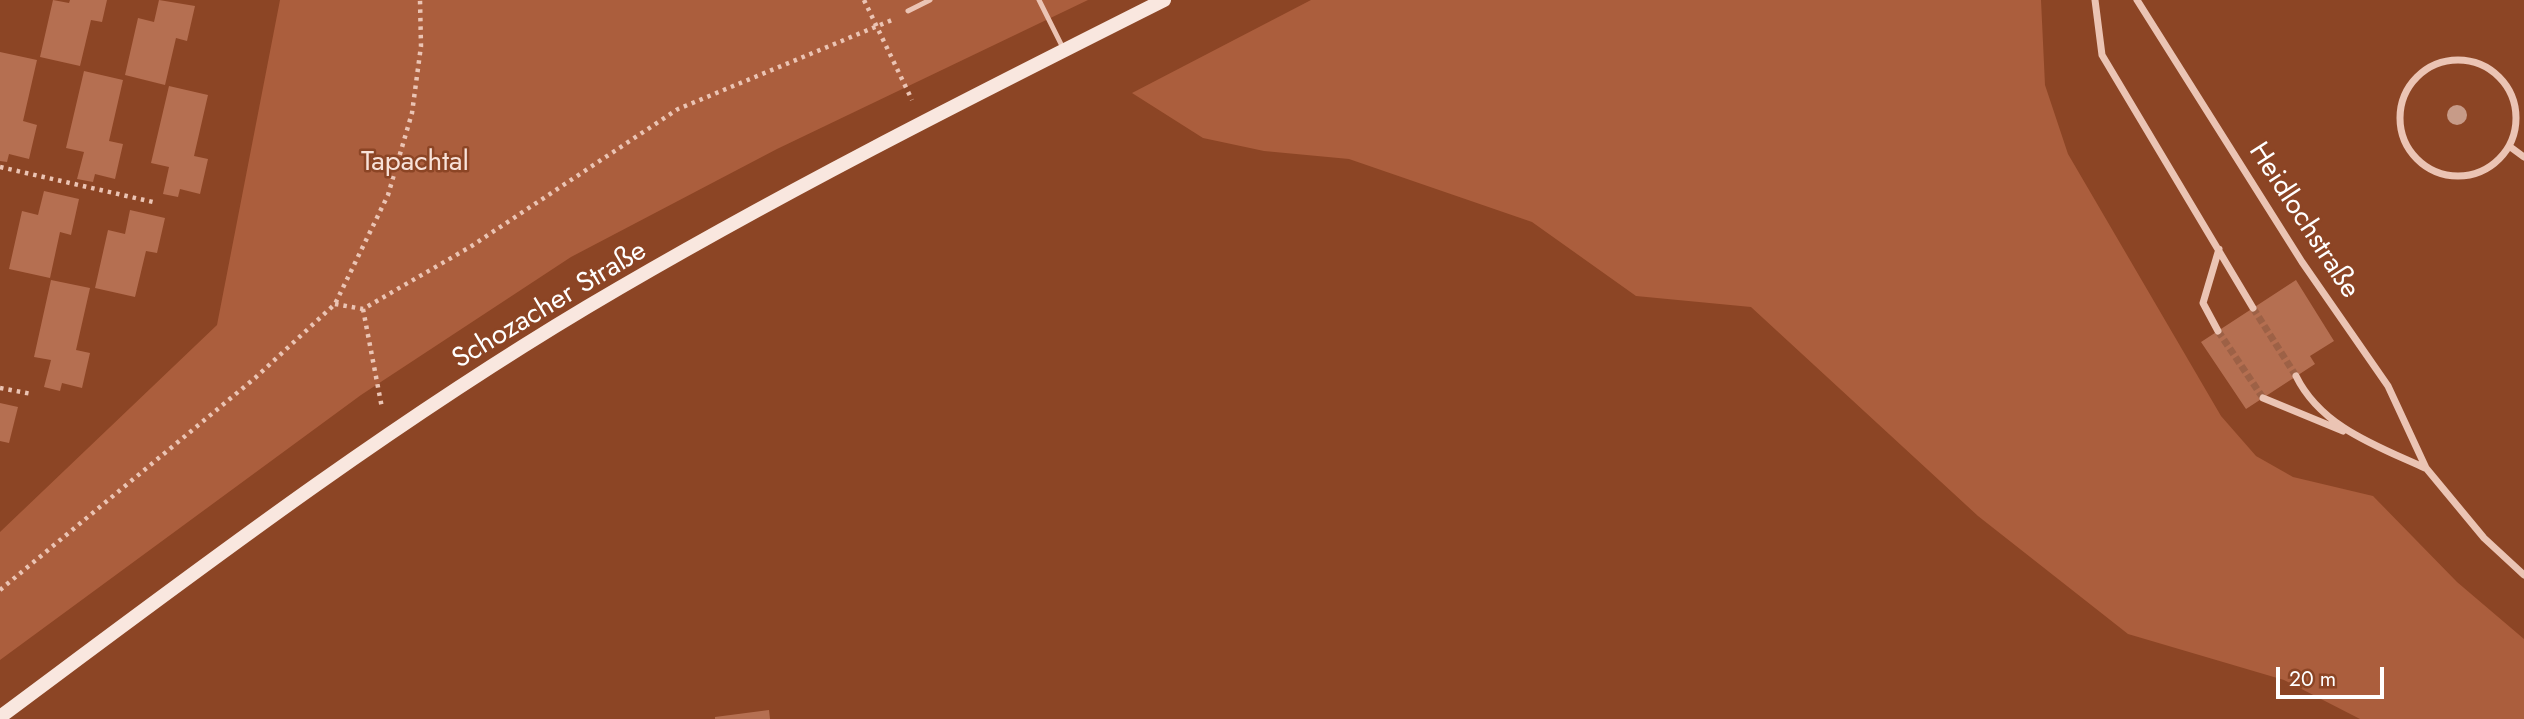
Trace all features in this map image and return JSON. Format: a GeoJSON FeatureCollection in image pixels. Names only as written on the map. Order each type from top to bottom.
{"type":"FeatureCollection","features":[{"type":"Feature","properties":{"kind":"main road","name":"Schozacher Straße"},"geometry":{"type":"LineString","coordinates":[[0,717],[314,483],[586,308],[922,120],[1164,0]]}},
{"type":"Feature","properties":{"kind":"street"},"geometry":{"type":"LineString","coordinates":[[2095,0],[2102,55],[2253,308]]}},
{"type":"Feature","properties":{"kind":"street","name":"Heidlochstraße"},"geometry":{"type":"LineString","coordinates":[[2137,0],[2302,262],[2388,386],[2426,468],[2484,538],[2524,575]]}},
{"type":"Feature","properties":{"kind":"street"},"geometry":{"type":"LineString","coordinates":[[2448,60],[2468,60],[2486,66],[2500,78],[2511,93],[2516,110],[2515,129],[2509,146],[2497,161],[2480,172],[2461,176],[2442,174],[2424,165],[2410,151],[2402,134],[2400,114],[2404,95],[2414,79],[2430,66],[2448,60]]}},
{"type":"Feature","properties":{"kind":"street"},"geometry":{"type":"LineString","coordinates":[[2509,146],[2524,157]]}},
{"type":"Feature","properties":{"kind":"street"},"geometry":{"type":"LineString","coordinates":[[2218,331],[2203,303],[2219,248]]}},
{"type":"Feature","properties":{"kind":"street","name":"Heidlochstraße"},"geometry":{"type":"LineString","coordinates":[[2296,376],[2301,388],[2347,433]]}},
{"type":"Feature","properties":{"kind":"street","name":"Heidlochstraße"},"geometry":{"type":"LineString","coordinates":[[2263,398],[2426,468]]}},
{"type":"Feature","properties":{"kind":"lane"},"geometry":{"type":"LineString","coordinates":[[908,12],[930,0]]}},
{"type":"Feature","properties":{"kind":"lane"},"geometry":{"type":"LineString","coordinates":[[1039,0],[1064,50]]}},
{"type":"Feature","properties":{"kind":"path"},"geometry":{"type":"LineString","coordinates":[[0,590],[255,378],[335,304],[388,195],[412,113],[421,46],[420,0]]}},
{"type":"Feature","properties":{"kind":"path"},"geometry":{"type":"LineString","coordinates":[[864,0],[922,120]]}},
{"type":"Feature","properties":{"kind":"path"},"geometry":{"type":"LineString","coordinates":[[335,304],[363,309],[470,247],[678,109],[877,28]]}},
{"type":"Feature","properties":{"kind":"path"},"geometry":{"type":"LineString","coordinates":[[0,167],[153,202]]}},
{"type":"Feature","properties":{"kind":"path"},"geometry":{"type":"LineString","coordinates":[[363,309],[387,436]]}},
{"type":"Feature","properties":{"kind":"path"},"geometry":{"type":"LineString","coordinates":[[0,388],[32,394]]}},
{"type":"Feature","properties":{"kind":"green space","name":"Tapachtal"},"geometry":{"type":"Polygon","coordinates":[[[280,0],[1088,0],[777,149],[571,257],[361,395],[0,660],[0,532],[217,325],[280,0]]]}},
{"type":"Feature","properties":{"kind":"green space"},"geometry":{"type":"Polygon","coordinates":[[[1311,0],[2041,0],[2045,85],[2068,154],[2221,416],[2256,456],[2293,477],[2373,496],[2457,582],[2524,639],[2524,719],[2360,719],[2284,680],[2128,634],[1978,516],[1751,307],[1636,296],[1532,222],[1349,159],[1264,151],[1203,138],[1132,93],[1311,0]]]}},
{"type":"Feature","properties":{"kind":"building"},"geometry":{"type":"Polygon","coordinates":[[[53,0],[69,3],[70,0],[107,0],[102,22],[91,20],[80,66],[40,57],[53,0]]]}},
{"type":"Feature","properties":{"kind":"building"},"geometry":{"type":"Polygon","coordinates":[[[159,0],[195,6],[187,41],[176,38],[165,85],[125,75],[138,18],[154,22],[159,0]]]}},
{"type":"Feature","properties":{"kind":"building"},"geometry":{"type":"Polygon","coordinates":[[[0,52],[37,60],[23,121],[37,125],[29,159],[9,154],[7,162],[0,161],[0,52]]]}},
{"type":"Feature","properties":{"kind":"building"},"geometry":{"type":"Polygon","coordinates":[[[84,71],[123,80],[109,141],[123,144],[115,179],[95,174],[93,182],[77,179],[84,152],[66,148],[84,71]]]}},
{"type":"Feature","properties":{"kind":"building"},"geometry":{"type":"Polygon","coordinates":[[[169,86],[208,95],[194,156],[208,159],[200,194],[180,189],[178,197],[163,194],[169,167],[151,163],[169,86]]]}},
{"type":"Feature","properties":{"kind":"building"},"geometry":{"type":"Polygon","coordinates":[[[44,191],[79,199],[71,235],[60,232],[50,278],[9,269],[22,211],[38,215],[44,191]]]}},
{"type":"Feature","properties":{"kind":"building"},"geometry":{"type":"Polygon","coordinates":[[[130,210],[165,218],[157,253],[146,251],[135,297],[95,288],[108,230],[125,234],[130,210]]]}},
{"type":"Feature","properties":{"kind":"building"},"geometry":{"type":"Polygon","coordinates":[[[51,280],[90,288],[76,350],[90,353],[82,388],[62,383],[60,391],[44,387],[51,360],[34,357],[51,280]]]}},
{"type":"Feature","properties":{"kind":"building"},"geometry":{"type":"Polygon","coordinates":[[[2296,280],[2334,341],[2310,356],[2315,364],[2246,409],[2201,342],[2296,280]]]}},
{"type":"Feature","properties":{"kind":"building"},"geometry":{"type":"Polygon","coordinates":[[[0,403],[18,407],[9,443],[0,441],[0,403]]]}},
{"type":"Feature","properties":{"kind":"building"},"geometry":{"type":"Polygon","coordinates":[[[769,710],[770,719],[715,719],[715,717],[769,710]]]}},
{"type":"Feature","properties":{"kind":"tunnel"},"geometry":{"type":"LineString","coordinates":[[2253,308],[2296,376]]}},
{"type":"Feature","properties":{"kind":"tunnel"},"geometry":{"type":"LineString","coordinates":[[2218,331],[2263,398]]}}]}
